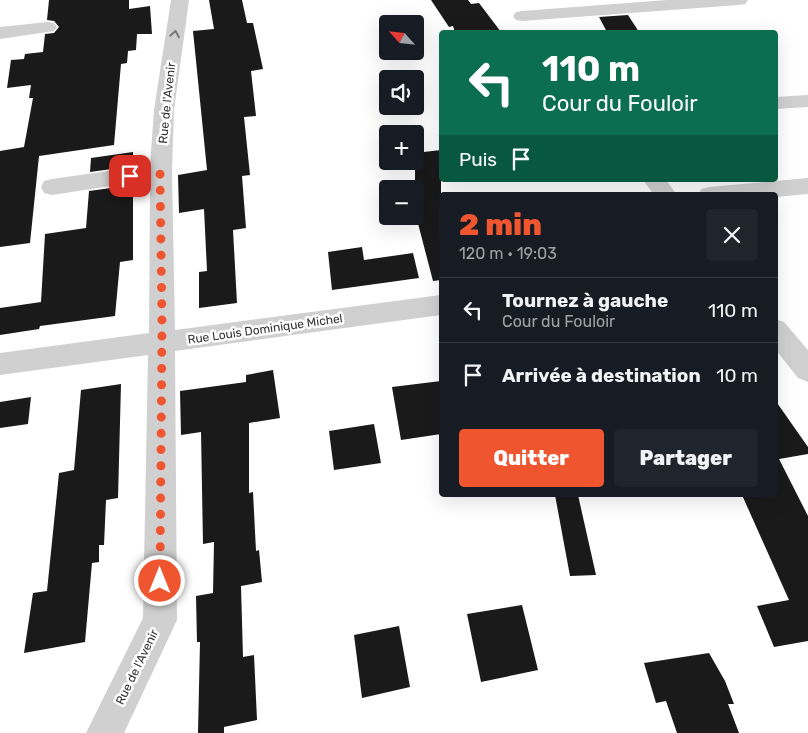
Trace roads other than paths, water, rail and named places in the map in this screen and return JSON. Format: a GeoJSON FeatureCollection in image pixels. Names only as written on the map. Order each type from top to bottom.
{"type":"FeatureCollection","features":[{"type":"Feature","properties":{"kind":"street","name":"Rue de l'Avenir"},"geometry":{"type":"LineString","coordinates":[[105,733],[160,620],[162,344],[160,172],[164,110],[180,0]]}},
{"type":"Feature","properties":{"kind":"street"},"geometry":{"type":"LineString","coordinates":[[533,30],[517,11],[739,0]]}},
{"type":"Feature","properties":{"kind":"street"},"geometry":{"type":"LineString","coordinates":[[0,33],[48,27]]}},
{"type":"Feature","properties":{"kind":"street"},"geometry":{"type":"LineString","coordinates":[[778,103],[808,101]]}},
{"type":"Feature","properties":{"kind":"street"},"geometry":{"type":"LineString","coordinates":[[52,188],[160,172]]}},
{"type":"Feature","properties":{"kind":"street"},"geometry":{"type":"LineString","coordinates":[[656,182],[664,192]]}},
{"type":"Feature","properties":{"kind":"street"},"geometry":{"type":"LineString","coordinates":[[743,192],[808,186]]}},
{"type":"Feature","properties":{"kind":"street","name":"Rue Louis Dominique Michel"},"geometry":{"type":"LineString","coordinates":[[0,364],[162,344],[439,305]]}},
{"type":"Feature","properties":{"kind":"street"},"geometry":{"type":"LineString","coordinates":[[778,334],[808,370]]}}]}
